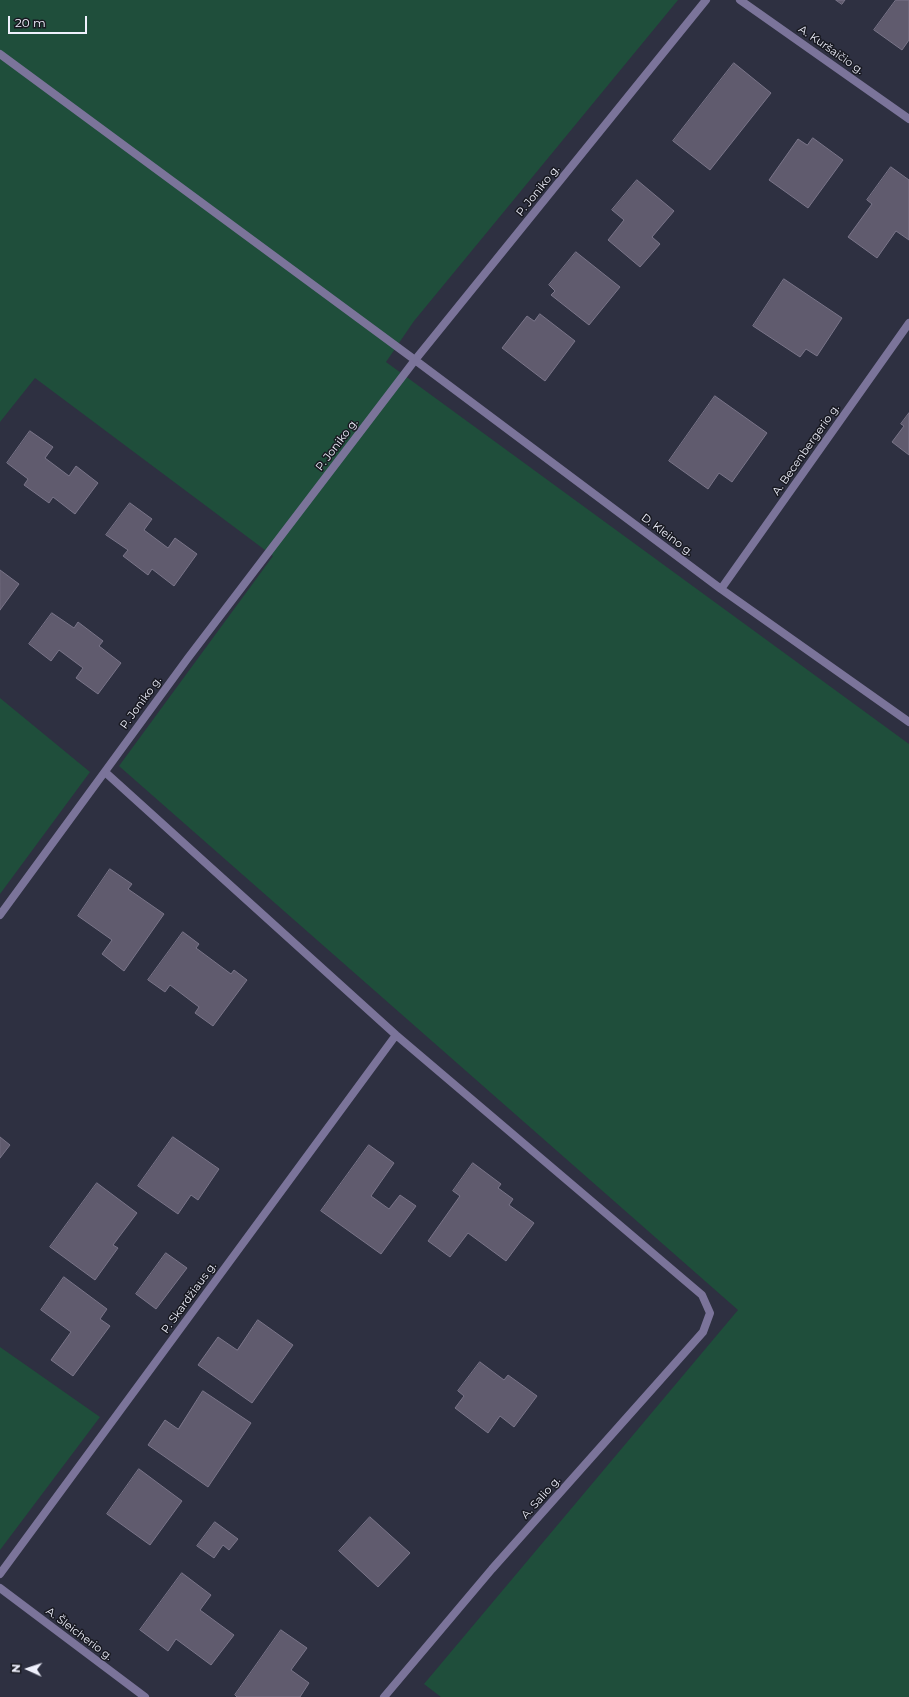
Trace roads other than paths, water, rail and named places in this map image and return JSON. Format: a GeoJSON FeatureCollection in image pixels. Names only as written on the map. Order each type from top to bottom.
{"type":"FeatureCollection","features":[{"type":"Feature","properties":{"kind":"street","name":"P. Joniko g."},"geometry":{"type":"LineString","coordinates":[[0,915],[188,658],[415,360],[706,0]]}},
{"type":"Feature","properties":{"kind":"street","name":"A. Kuršaičio g."},"geometry":{"type":"LineString","coordinates":[[740,0],[909,119]]}},
{"type":"Feature","properties":{"kind":"street","name":"D. Kleino g."},"geometry":{"type":"LineString","coordinates":[[0,54],[415,360],[721,589],[909,722]]}},
{"type":"Feature","properties":{"kind":"street","name":"A. Becenbergerio g."},"geometry":{"type":"LineString","coordinates":[[721,589],[909,323]]}},
{"type":"Feature","properties":{"kind":"street"},"geometry":{"type":"LineString","coordinates":[[104,772],[396,1035]]}},
{"type":"Feature","properties":{"kind":"street","name":"A. Salio g."},"geometry":{"type":"LineString","coordinates":[[384,1697],[492,1569],[703,1332],[710,1313],[702,1295],[396,1035]]}},
{"type":"Feature","properties":{"kind":"street","name":"P. Skardžiaus g."},"geometry":{"type":"LineString","coordinates":[[0,1574],[396,1035]]}},
{"type":"Feature","properties":{"kind":"street","name":"A. Šleicherio g."},"geometry":{"type":"LineString","coordinates":[[0,1588],[146,1697]]}}]}
